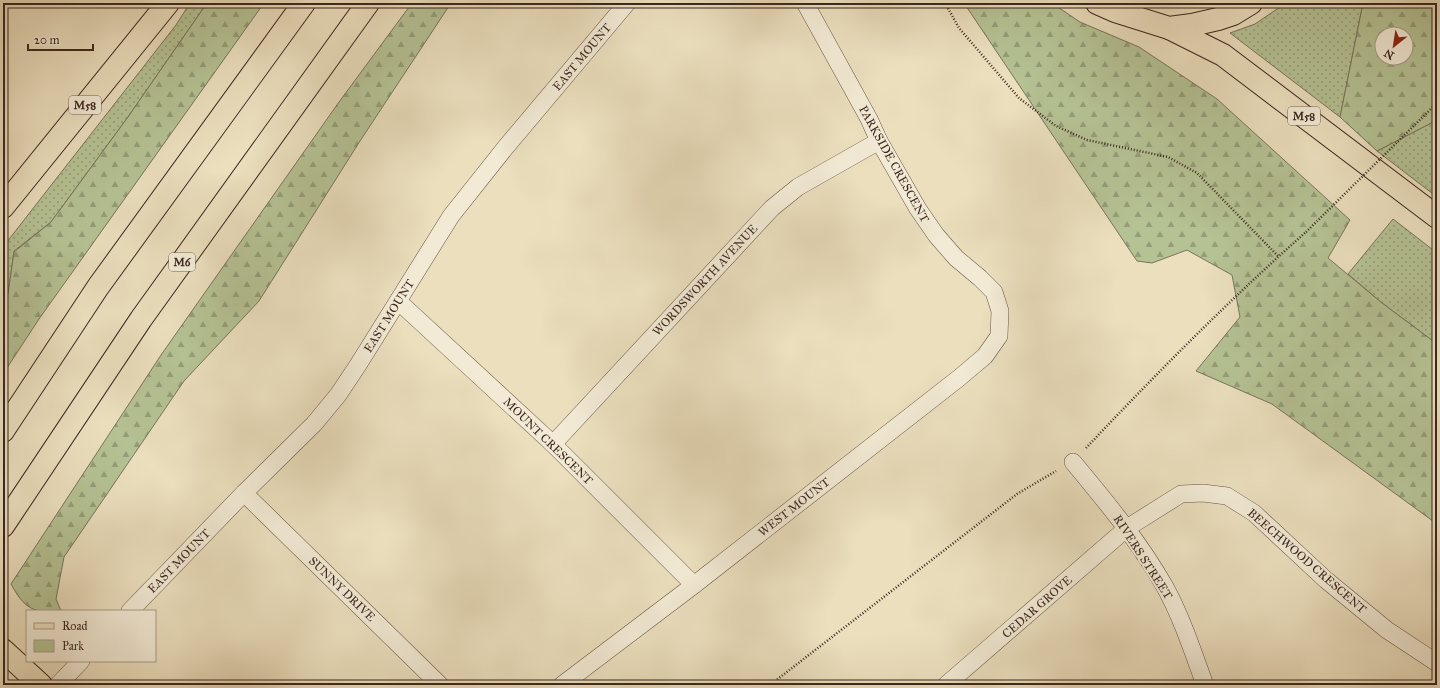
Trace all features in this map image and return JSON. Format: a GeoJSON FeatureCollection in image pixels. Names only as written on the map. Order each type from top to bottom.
{"type":"FeatureCollection","features":[{"type":"Feature","properties":{"kind":"main road","name":"M58"},"geometry":{"type":"LineString","coordinates":[[3,207],[168,3]]}},
{"type":"Feature","properties":{"kind":"main road"},"geometry":{"type":"LineString","coordinates":[[3,431],[98,287],[304,3]]}},
{"type":"Feature","properties":{"kind":"main road","name":"M6"},"geometry":{"type":"LineString","coordinates":[[3,526],[141,319],[368,3]]}},
{"type":"Feature","properties":{"kind":"main road","name":"M58"},"geometry":{"type":"LineString","coordinates":[[1097,3],[1115,11],[1169,28],[1223,55],[1437,217]]}},
{"type":"Feature","properties":{"kind":"main road","name":"M58"},"geometry":{"type":"LineString","coordinates":[[1169,28],[1218,19],[1233,14],[1251,3]]}},
{"type":"Feature","properties":{"kind":"main road"},"geometry":{"type":"LineString","coordinates":[[3,650],[41,685]]}},
{"type":"Feature","properties":{"kind":"street","name":"EAST MOUNT"},"geometry":{"type":"LineString","coordinates":[[131,610],[244,493],[314,424],[338,395],[451,216],[505,148],[627,3]]}},
{"type":"Feature","properties":{"kind":"street","name":"PARKSIDE CRESCENT"},"geometry":{"type":"LineString","coordinates":[[805,3],[869,119],[879,141],[922,216],[956,258],[994,292],[1000,311]]}},
{"type":"Feature","properties":{"kind":"street","name":"WORDSWORTH AVENUE"},"geometry":{"type":"LineString","coordinates":[[552,444],[772,208],[798,188],[879,141]]}},
{"type":"Feature","properties":{"kind":"street","name":"MOUNT CRESCENT"},"geometry":{"type":"LineString","coordinates":[[398,300],[552,444],[694,585]]}},
{"type":"Feature","properties":{"kind":"street","name":"WEST MOUNT"},"geometry":{"type":"LineString","coordinates":[[562,685],[694,585],[985,356],[998,336],[1000,311]]}},
{"type":"Feature","properties":{"kind":"street","name":"RIVERS STREET"},"geometry":{"type":"LineString","coordinates":[[1073,462],[1127,528],[1165,587],[1183,625],[1205,685]]}},
{"type":"Feature","properties":{"kind":"street","name":"BEECHWOOD CRESCENT"},"geometry":{"type":"LineString","coordinates":[[1127,528],[1181,494],[1203,492],[1227,496],[1254,512],[1326,580],[1387,630],[1437,663]]}},
{"type":"Feature","properties":{"kind":"street","name":"SUNNY DRIVE"},"geometry":{"type":"LineString","coordinates":[[244,493],[440,685]]}},
{"type":"Feature","properties":{"kind":"street","name":"CEDAR GROVE"},"geometry":{"type":"LineString","coordinates":[[946,685],[1127,528]]}},
{"type":"Feature","properties":{"kind":"street"},"geometry":{"type":"LineString","coordinates":[[58,685],[80,662]]}},
{"type":"Feature","properties":{"kind":"path"},"geometry":{"type":"LineString","coordinates":[[945,3],[959,28],[1019,98],[1056,126],[1087,140],[1168,157],[1197,173],[1278,256]]}},
{"type":"Feature","properties":{"kind":"path"},"geometry":{"type":"LineString","coordinates":[[770,685],[1017,494],[1073,462],[1162,370],[1278,256],[1306,232],[1437,104]]}},
{"type":"Feature","properties":{"kind":"green space"},"geometry":{"type":"Polygon","coordinates":[[[190,3],[207,3],[128,117],[51,222],[14,251],[8,294],[3,301],[3,247],[176,25],[190,3]]]}},
{"type":"Feature","properties":{"kind":"green space"},"geometry":{"type":"Polygon","coordinates":[[[207,3],[264,3],[39,319],[3,374],[3,301],[8,294],[14,252],[51,222],[128,117],[207,3]]]}},
{"type":"Feature","properties":{"kind":"green space"},"geometry":{"type":"Polygon","coordinates":[[[412,3],[451,3],[360,141],[259,301],[184,381],[64,557],[56,599],[61,610],[36,610],[30,608],[20,599],[11,584],[161,355],[339,102],[412,3]]]}},
{"type":"Feature","properties":{"kind":"green space"},"geometry":{"type":"Polygon","coordinates":[[[964,3],[1052,3],[1080,22],[1139,47],[1217,99],[1350,220],[1328,258],[1382,303],[1437,344],[1437,524],[1272,404],[1196,371],[1240,317],[1232,275],[1187,250],[1152,263],[1137,261],[964,3]]]}},
{"type":"Feature","properties":{"kind":"green space"},"geometry":{"type":"Polygon","coordinates":[[[1286,3],[1363,3],[1340,117],[1230,33],[1255,24],[1286,3]]]}},
{"type":"Feature","properties":{"kind":"green space"},"geometry":{"type":"Polygon","coordinates":[[[1363,3],[1437,3],[1437,120],[1377,151],[1340,117],[1363,3]]]}},
{"type":"Feature","properties":{"kind":"green space"},"geometry":{"type":"Polygon","coordinates":[[[1437,120],[1437,197],[1377,151],[1437,120]]]}},
{"type":"Feature","properties":{"kind":"green space"},"geometry":{"type":"Polygon","coordinates":[[[1393,219],[1437,253],[1437,344],[1382,303],[1348,274],[1393,219]]]}}]}
